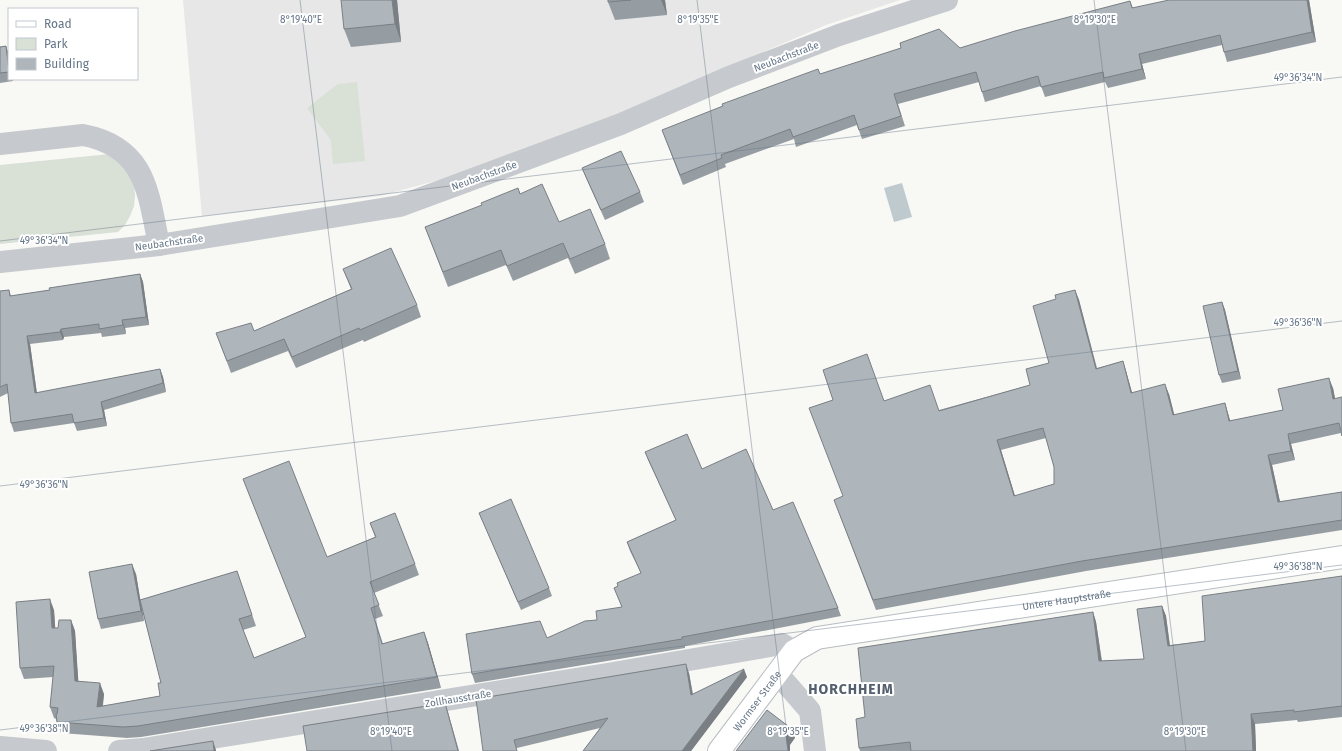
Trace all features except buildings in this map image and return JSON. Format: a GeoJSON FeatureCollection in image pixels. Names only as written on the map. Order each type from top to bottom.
{"type":"FeatureCollection","features":[{"type":"Feature","properties":{"kind":"main road","name":"Untere Hauptstraße"},"geometry":{"type":"LineString","coordinates":[[794,651],[818,638],[1342,557]]}},
{"type":"Feature","properties":{"kind":"main road","name":"Wormser Straße"},"geometry":{"type":"LineString","coordinates":[[719,751],[794,651]]}},
{"type":"Feature","properties":{"kind":"street","name":"Neubachstraße"},"geometry":{"type":"LineString","coordinates":[[0,262],[159,245],[400,206],[621,124],[729,77],[839,35],[946,0]]}},
{"type":"Feature","properties":{"kind":"street"},"geometry":{"type":"LineString","coordinates":[[0,144],[83,135],[95,137],[118,148],[137,167],[143,178],[148,191],[159,245]]}},
{"type":"Feature","properties":{"kind":"street","name":"Zollhausstraße"},"geometry":{"type":"LineString","coordinates":[[119,751],[158,747],[592,677],[782,644],[794,651]]}},
{"type":"Feature","properties":{"kind":"street"},"geometry":{"type":"LineString","coordinates":[[778,674],[810,711],[815,751]]}},
{"type":"Feature","properties":{"kind":"street"},"geometry":{"type":"LineString","coordinates":[[0,747],[46,751]]}},
{"type":"Feature","properties":{"kind":"shaded area"},"geometry":{"type":"Polygon","coordinates":[[[183,0],[900,0],[826,25],[512,160],[380,196],[202,216],[183,0]]]}},
{"type":"Feature","properties":{"kind":"shaded area"},"geometry":{"type":"Polygon","coordinates":[[[902,183],[912,217],[894,222],[884,188],[902,183]]]}},
{"type":"Feature","properties":{"kind":"green space"},"geometry":{"type":"Polygon","coordinates":[[[357,82],[365,161],[333,164],[331,140],[307,108],[338,84],[357,82]]]}},
{"type":"Feature","properties":{"kind":"green space"},"geometry":{"type":"Polygon","coordinates":[[[110,154],[120,161],[134,183],[134,206],[125,225],[118,232],[0,244],[0,165],[110,154]]]}},
{"type":"Feature","properties":{"kind":"district","name":"HORCHHEIM"},"geometry":{"type":"Point","coordinates":[851,689]}}]}
